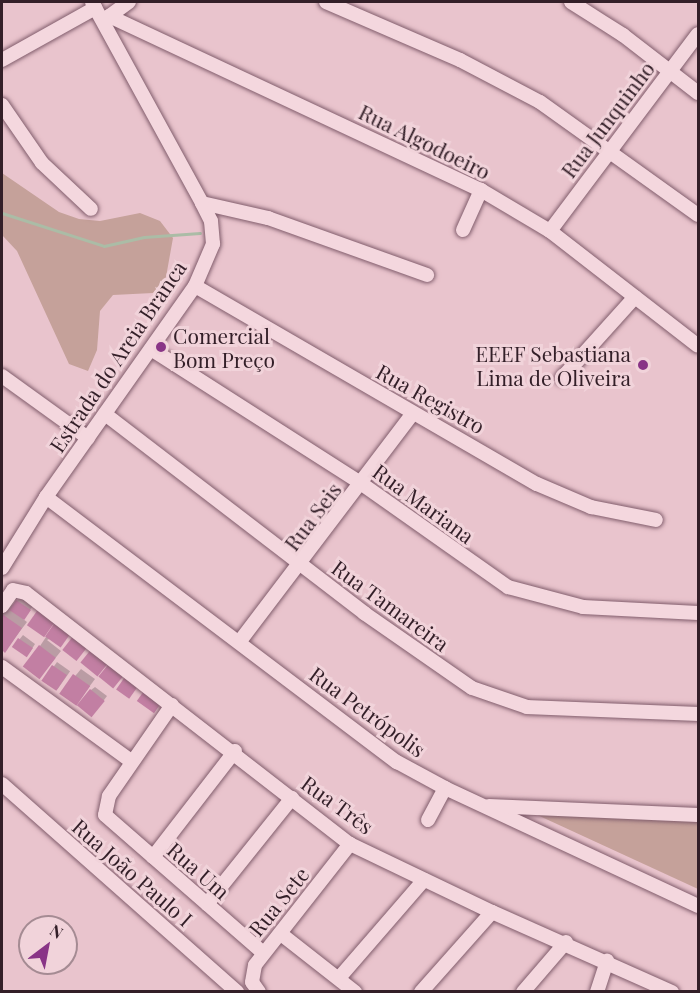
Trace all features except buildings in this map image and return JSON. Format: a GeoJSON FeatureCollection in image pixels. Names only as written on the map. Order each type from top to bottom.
{"type":"FeatureCollection","features":[{"type":"Feature","properties":{"kind":"street"},"geometry":{"type":"LineString","coordinates":[[106,18],[129,2]]}},
{"type":"Feature","properties":{"kind":"street"},"geometry":{"type":"LineString","coordinates":[[326,2],[515,88],[610,149],[699,215]]}},
{"type":"Feature","properties":{"kind":"street"},"geometry":{"type":"LineString","coordinates":[[571,2],[699,93]]}},
{"type":"Feature","properties":{"kind":"street"},"geometry":{"type":"LineString","coordinates":[[2,60],[94,5]]}},
{"type":"Feature","properties":{"kind":"street","name":"Estrada do Areia Branca"},"geometry":{"type":"LineString","coordinates":[[2,568],[46,496],[195,286],[213,244],[211,221],[106,18],[94,5]]}},
{"type":"Feature","properties":{"kind":"street","name":"Rua Algodoeiro"},"geometry":{"type":"LineString","coordinates":[[106,18],[481,190],[550,231],[699,346]]}},
{"type":"Feature","properties":{"kind":"street","name":"Rua Junquinho"},"geometry":{"type":"LineString","coordinates":[[550,231],[699,34]]}},
{"type":"Feature","properties":{"kind":"street"},"geometry":{"type":"LineString","coordinates":[[2,105],[42,163],[91,208]]}},
{"type":"Feature","properties":{"kind":"street"},"geometry":{"type":"LineString","coordinates":[[463,230],[481,190]]}},
{"type":"Feature","properties":{"kind":"street"},"geometry":{"type":"LineString","coordinates":[[202,203],[268,218],[427,275]]}},
{"type":"Feature","properties":{"kind":"street","name":"Rua Registro"},"geometry":{"type":"LineString","coordinates":[[195,286],[413,413],[574,501],[656,520]]}},
{"type":"Feature","properties":{"kind":"street"},"geometry":{"type":"LineString","coordinates":[[562,378],[634,297]]}},
{"type":"Feature","properties":{"kind":"street","name":"Rua Mariana"},"geometry":{"type":"LineString","coordinates":[[151,349],[362,484],[477,568],[524,594],[583,607],[699,613]]}},
{"type":"Feature","properties":{"kind":"street"},"geometry":{"type":"LineString","coordinates":[[2,376],[88,438]]}},
{"type":"Feature","properties":{"kind":"street","name":"Rua Seis"},"geometry":{"type":"LineString","coordinates":[[240,640],[302,564],[413,413]]}},
{"type":"Feature","properties":{"kind":"street","name":"Rua Tamareira"},"geometry":{"type":"LineString","coordinates":[[105,414],[412,649],[472,688],[496,699],[527,706],[699,714]]}},
{"type":"Feature","properties":{"kind":"street","name":"Rua Petrópolis"},"geometry":{"type":"LineString","coordinates":[[46,496],[240,640],[373,746],[445,788],[699,906]]}},
{"type":"Feature","properties":{"kind":"street","name":"Rua Três"},"geometry":{"type":"LineString","coordinates":[[2,606],[15,590],[26,593],[235,751],[351,843],[492,912],[566,942],[672,992]]}},
{"type":"Feature","properties":{"kind":"street"},"geometry":{"type":"LineString","coordinates":[[2,667],[130,761],[172,705]]}},
{"type":"Feature","properties":{"kind":"street"},"geometry":{"type":"LineString","coordinates":[[153,857],[235,751]]}},
{"type":"Feature","properties":{"kind":"street","name":"Rua Um"},"geometry":{"type":"LineString","coordinates":[[130,761],[104,805],[107,819],[263,953]]}},
{"type":"Feature","properties":{"kind":"street","name":"Rua João Paulo I"},"geometry":{"type":"LineString","coordinates":[[2,784],[237,992]]}},
{"type":"Feature","properties":{"kind":"street"},"geometry":{"type":"LineString","coordinates":[[428,820],[445,788]]}},
{"type":"Feature","properties":{"kind":"street"},"geometry":{"type":"LineString","coordinates":[[207,904],[292,798]]}},
{"type":"Feature","properties":{"kind":"street"},"geometry":{"type":"LineString","coordinates":[[481,805],[699,815]]}},
{"type":"Feature","properties":{"kind":"street","name":"Rua Sete"},"geometry":{"type":"LineString","coordinates":[[257,990],[252,972],[263,953],[281,934],[351,843]]}},
{"type":"Feature","properties":{"kind":"street"},"geometry":{"type":"LineString","coordinates":[[339,978],[424,880]]}},
{"type":"Feature","properties":{"kind":"street"},"geometry":{"type":"LineString","coordinates":[[421,992],[492,912]]}},
{"type":"Feature","properties":{"kind":"street"},"geometry":{"type":"LineString","coordinates":[[281,934],[356,992]]}},
{"type":"Feature","properties":{"kind":"street"},"geometry":{"type":"LineString","coordinates":[[523,992],[566,942]]}},
{"type":"Feature","properties":{"kind":"street"},"geometry":{"type":"LineString","coordinates":[[597,992],[608,961]]}},
{"type":"Feature","properties":{"kind":"shaded area"},"geometry":{"type":"Polygon","coordinates":[[[2,173],[59,212],[79,219],[100,221],[140,213],[160,221],[173,238],[166,277],[153,293],[113,295],[100,311],[97,350],[88,371],[69,364],[17,251],[2,235],[2,173]]]}},
{"type":"Feature","properties":{"kind":"shaded area"},"geometry":{"type":"Polygon","coordinates":[[[507,801],[698,818],[698,889],[507,801]]]}},
{"type":"Feature","properties":{"kind":"waterway"},"geometry":{"type":"LineString","coordinates":[[2,213],[104,246],[144,237],[200,233]]}},
{"type":"Feature","properties":{"kind":"place","name":"Comercial Bom Preço"},"geometry":{"type":"Point","coordinates":[161,347]}},
{"type":"Feature","properties":{"kind":"place","name":"EEEF Sebastiana Lima de Oliveira"},"geometry":{"type":"Point","coordinates":[643,365]}}]}
